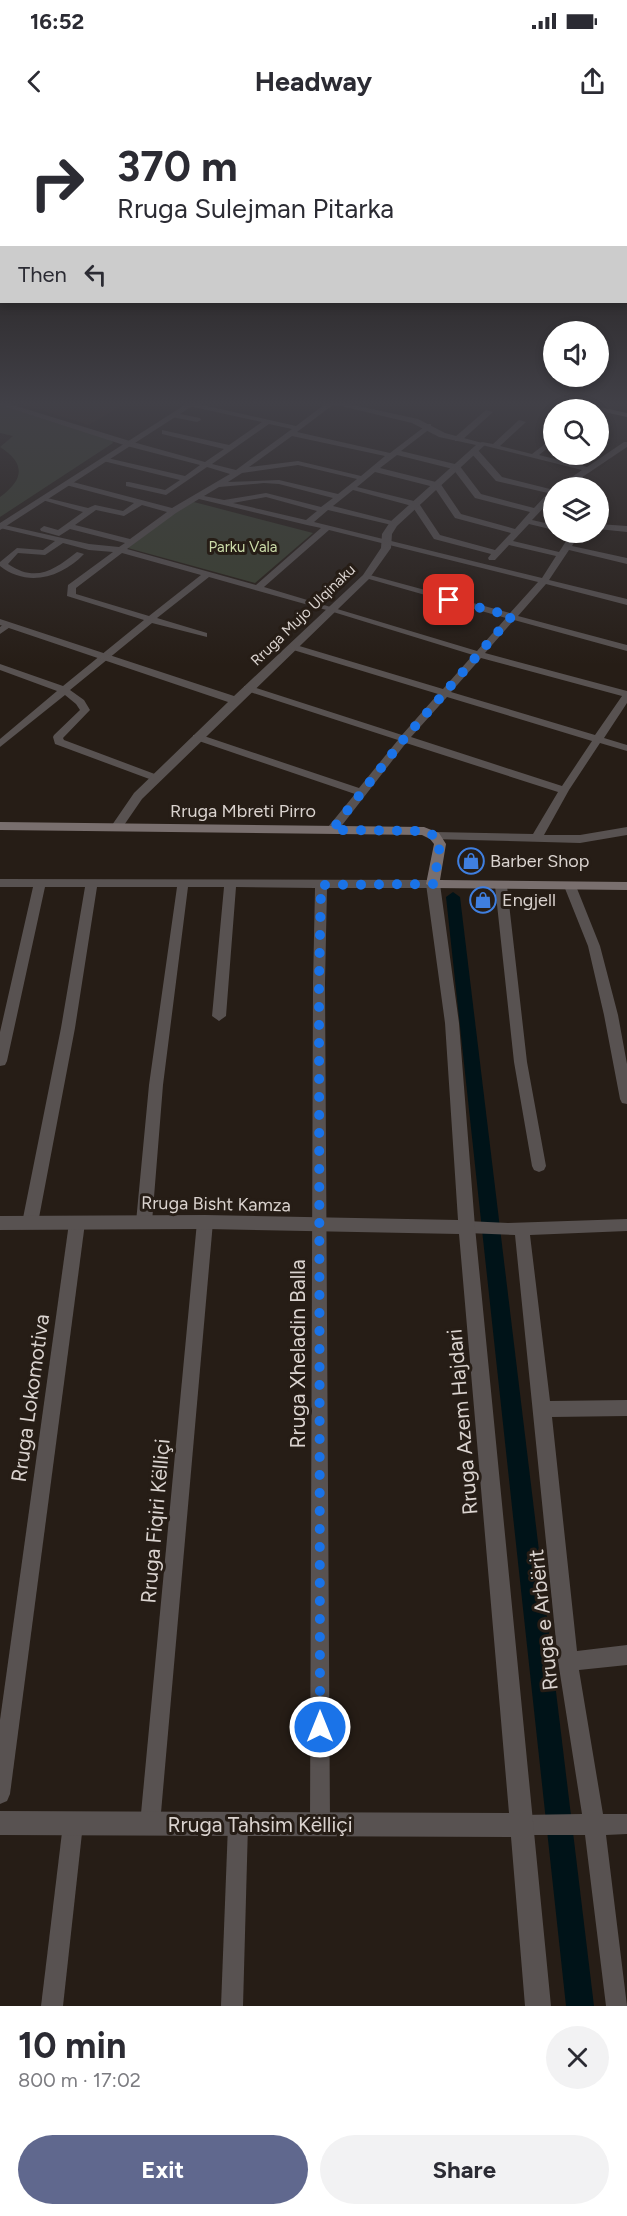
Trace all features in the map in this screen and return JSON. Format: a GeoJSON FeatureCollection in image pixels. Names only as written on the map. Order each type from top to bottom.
{"type":"FeatureCollection","features":[{"type":"Feature","properties":{"kind":"main road","name":"Rruga Mbreti Pirro"},"geometry":{"type":"LineString","coordinates":[[0,826],[417,831],[435,836]]}},
{"type":"Feature","properties":{"kind":"main road","name":"Rruga Azem Hajdari"},"geometry":{"type":"LineString","coordinates":[[434,884],[440,844],[435,836]]}},
{"type":"Feature","properties":{"kind":"main road"},"geometry":{"type":"LineString","coordinates":[[434,884],[627,886]]}},
{"type":"Feature","properties":{"kind":"street"},"geometry":{"type":"LineString","coordinates":[[1,526],[59,489]]}},
{"type":"Feature","properties":{"kind":"street"},"geometry":{"type":"LineString","coordinates":[[89,489],[173,511]]}},
{"type":"Feature","properties":{"kind":"street"},"geometry":{"type":"LineString","coordinates":[[112,496],[122,489]]}},
{"type":"Feature","properties":{"kind":"street"},"geometry":{"type":"LineString","coordinates":[[150,489],[166,493],[172,489]]}},
{"type":"Feature","properties":{"kind":"street"},"geometry":{"type":"LineString","coordinates":[[204,635],[72,596],[71,587],[173,511],[208,489]]}},
{"type":"Feature","properties":{"kind":"street"},"geometry":{"type":"LineString","coordinates":[[307,489],[339,497]]}},
{"type":"Feature","properties":{"kind":"street"},"geometry":{"type":"LineString","coordinates":[[307,523],[349,489]]}},
{"type":"Feature","properties":{"kind":"street"},"geometry":{"type":"LineString","coordinates":[[354,489],[415,504],[437,537],[497,553]]}},
{"type":"Feature","properties":{"kind":"street","name":"Rruga Mujo Ulqinaku"},"geometry":{"type":"LineString","coordinates":[[116,828],[138,796],[234,700],[366,577],[386,548],[387,534],[393,524],[432,489]]}},
{"type":"Feature","properties":{"kind":"street"},"geometry":{"type":"LineString","coordinates":[[440,489],[458,516],[516,532]]}},
{"type":"Feature","properties":{"kind":"street"},"geometry":{"type":"LineString","coordinates":[[473,489],[478,496],[535,512]]}},
{"type":"Feature","properties":{"kind":"street"},"geometry":{"type":"LineString","coordinates":[[221,502],[266,495],[393,524]]}},
{"type":"Feature","properties":{"kind":"street"},"geometry":{"type":"LineString","coordinates":[[195,496],[386,541],[627,602]]}},
{"type":"Feature","properties":{"kind":"street"},"geometry":{"type":"LineString","coordinates":[[43,499],[88,511]]}},
{"type":"Feature","properties":{"kind":"street"},"geometry":{"type":"LineString","coordinates":[[28,532],[37,527],[59,532],[95,507],[124,514],[140,503]]}},
{"type":"Feature","properties":{"kind":"street"},"geometry":{"type":"LineString","coordinates":[[484,566],[543,503]]}},
{"type":"Feature","properties":{"kind":"street"},"geometry":{"type":"LineString","coordinates":[[526,521],[543,525]]}},
{"type":"Feature","properties":{"kind":"street"},"geometry":{"type":"LineString","coordinates":[[1,526],[89,547],[120,550],[333,609],[478,654],[627,695],[564,790],[536,839]]}},
{"type":"Feature","properties":{"kind":"street"},"geometry":{"type":"LineString","coordinates":[[69,526],[131,542]]}},
{"type":"Feature","properties":{"kind":"street"},"geometry":{"type":"LineString","coordinates":[[258,588],[326,528]]}},
{"type":"Feature","properties":{"kind":"street"},"geometry":{"type":"LineString","coordinates":[[609,528],[627,530]]}},
{"type":"Feature","properties":{"kind":"street"},"geometry":{"type":"LineString","coordinates":[[61,541],[45,552],[22,549],[14,551],[3,564],[4,571],[33,578],[45,578],[80,555]]}},
{"type":"Feature","properties":{"kind":"street"},"geometry":{"type":"LineString","coordinates":[[507,542],[627,561]]}},
{"type":"Feature","properties":{"kind":"street"},"geometry":{"type":"LineString","coordinates":[[332,830],[403,740],[544,581],[569,543]]}},
{"type":"Feature","properties":{"kind":"street"},"geometry":{"type":"LineString","coordinates":[[0,744],[206,575]]}},
{"type":"Feature","properties":{"kind":"street"},"geometry":{"type":"LineString","coordinates":[[366,577],[627,648]]}},
{"type":"Feature","properties":{"kind":"street"},"geometry":{"type":"LineString","coordinates":[[3,626],[234,700]]}},
{"type":"Feature","properties":{"kind":"street"},"geometry":{"type":"LineString","coordinates":[[293,647],[627,748]]}},
{"type":"Feature","properties":{"kind":"street"},"geometry":{"type":"LineString","coordinates":[[0,667],[66,690],[84,705],[85,710],[61,731],[58,736],[59,742],[156,778]]}},
{"type":"Feature","properties":{"kind":"street"},"geometry":{"type":"LineString","coordinates":[[247,688],[564,790]]}},
{"type":"Feature","properties":{"kind":"street"},"geometry":{"type":"LineString","coordinates":[[197,737],[360,792]]}},
{"type":"Feature","properties":{"kind":"street","name":"Rruga Mbreti Pirro"},"geometry":{"type":"LineString","coordinates":[[435,836],[580,839],[627,831]]}},
{"type":"Feature","properties":{"kind":"street"},"geometry":{"type":"LineString","coordinates":[[0,883],[434,884]]}},
{"type":"Feature","properties":{"kind":"street"},"geometry":{"type":"LineString","coordinates":[[0,1061],[40,883]]}},
{"type":"Feature","properties":{"kind":"street"},"geometry":{"type":"LineString","coordinates":[[30,1223],[69,1028],[92,883]]}},
{"type":"Feature","properties":{"kind":"street"},"geometry":{"type":"LineString","coordinates":[[144,1222],[156,1085],[183,884]]}},
{"type":"Feature","properties":{"kind":"street"},"geometry":{"type":"LineString","coordinates":[[219,1016],[230,884]]}},
{"type":"Feature","properties":{"kind":"street","name":"Rruga Azem Hajdari"},"geometry":{"type":"LineString","coordinates":[[434,884],[453,1023],[474,1227],[526,1825],[538,2006]]}},
{"type":"Feature","properties":{"kind":"street","name":"Rruga Xheladin Balla"},"geometry":{"type":"LineString","coordinates":[[320,1823],[319,983],[321,885]]}},
{"type":"Feature","properties":{"kind":"street"},"geometry":{"type":"LineString","coordinates":[[501,886],[514,1026],[526,1105],[539,1166]]}},
{"type":"Feature","properties":{"kind":"street"},"geometry":{"type":"LineString","coordinates":[[570,886],[594,946],[612,1015],[627,1100]]}},
{"type":"Feature","properties":{"kind":"street","name":"Rruga Bisht Kamza"},"geometry":{"type":"LineString","coordinates":[[0,1223],[206,1222],[474,1227]]}},
{"type":"Feature","properties":{"kind":"street","name":"Rruga Fiqiri Këlliçi"},"geometry":{"type":"LineString","coordinates":[[150,1824],[206,1222]]}},
{"type":"Feature","properties":{"kind":"street","name":"Rruga Lokomotiva"},"geometry":{"type":"LineString","coordinates":[[0,1794],[77,1223]]}},
{"type":"Feature","properties":{"kind":"street"},"geometry":{"type":"LineString","coordinates":[[474,1227],[627,1225]]}},
{"type":"Feature","properties":{"kind":"street","name":"Rruga e Arbërit"},"geometry":{"type":"LineString","coordinates":[[515,1228],[543,1409],[586,1825],[617,2006]]}},
{"type":"Feature","properties":{"kind":"street"},"geometry":{"type":"LineString","coordinates":[[543,1409],[627,1408]]}},
{"type":"Feature","properties":{"kind":"street"},"geometry":{"type":"LineString","coordinates":[[568,1660],[627,1655]]}},
{"type":"Feature","properties":{"kind":"street","name":"Rruga Tahsim Këlliçi"},"geometry":{"type":"LineString","coordinates":[[0,1823],[526,1825]]}},
{"type":"Feature","properties":{"kind":"street"},"geometry":{"type":"LineString","coordinates":[[52,2006],[73,1824]]}},
{"type":"Feature","properties":{"kind":"street"},"geometry":{"type":"LineString","coordinates":[[526,1825],[627,1824]]}},
{"type":"Feature","properties":{"kind":"street"},"geometry":{"type":"LineString","coordinates":[[232,2006],[237,1825]]}},
{"type":"Feature","properties":{"kind":"green space"},"geometry":{"type":"Polygon","coordinates":[[[43,489],[0,517],[0,497],[8,490],[43,489]]]}},
{"type":"Feature","properties":{"kind":"green space","name":"Parku Vala"},"geometry":{"type":"Polygon","coordinates":[[[190,501],[313,533],[255,583],[128,548],[190,501]]]}},
{"type":"Feature","properties":{"kind":"waterway"},"geometry":{"type":"LineString","coordinates":[[453,897],[580,2006]]}},
{"type":"Feature","properties":{"kind":"place","name":"Barber Shop"},"geometry":{"type":"Point","coordinates":[471,861]}},
{"type":"Feature","properties":{"kind":"place","name":"Engjell"},"geometry":{"type":"Point","coordinates":[483,900]}},
{"type":"Feature","properties":{"kind":"route"},"geometry":{"type":"LineString","coordinates":[[320,1727],[319,983],[321,885],[434,884],[440,844],[435,836],[424,831],[332,830],[403,740],[446,694],[512,616],[449,600]]}}]}
